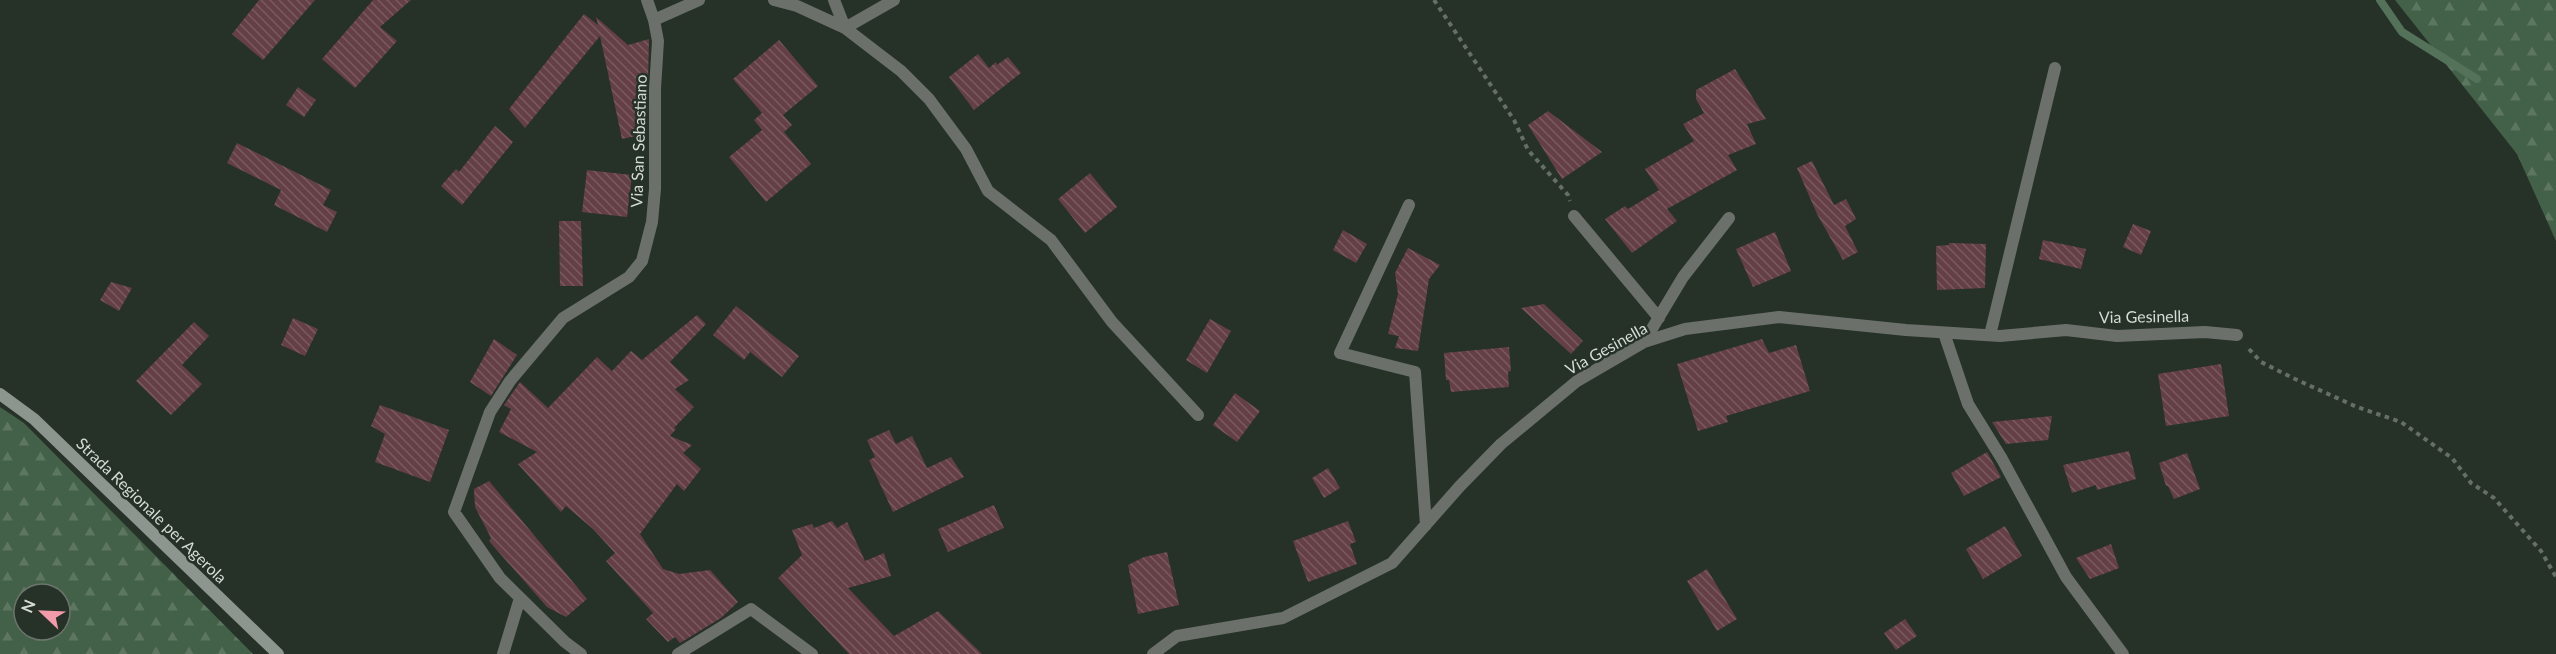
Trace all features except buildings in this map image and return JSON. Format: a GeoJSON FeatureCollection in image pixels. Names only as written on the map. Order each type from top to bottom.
{"type":"FeatureCollection","features":[{"type":"Feature","properties":{"kind":"main road","name":"Strada Regionale per Agerola"},"geometry":{"type":"LineString","coordinates":[[0,394],[34,419],[278,654]]}},
{"type":"Feature","properties":{"kind":"lane","name":"Via San Sebastiano"},"geometry":{"type":"LineString","coordinates":[[520,598],[500,578],[454,512],[490,412],[510,381],[563,318],[630,277],[642,261],[651,222],[655,189],[655,89],[658,40],[647,0]]}},
{"type":"Feature","properties":{"kind":"lane"},"geometry":{"type":"LineString","coordinates":[[654,20],[699,0]]}},
{"type":"Feature","properties":{"kind":"lane"},"geometry":{"type":"LineString","coordinates":[[774,0],[797,6],[845,28],[901,71],[929,99],[966,149],[988,191],[1051,240],[1112,322],[1198,415]]}},
{"type":"Feature","properties":{"kind":"lane"},"geometry":{"type":"LineString","coordinates":[[834,0],[845,28]]}},
{"type":"Feature","properties":{"kind":"lane"},"geometry":{"type":"LineString","coordinates":[[845,28],[894,0]]}},
{"type":"Feature","properties":{"kind":"lane"},"geometry":{"type":"LineString","coordinates":[[1990,335],[2055,68]]}},
{"type":"Feature","properties":{"kind":"lane"},"geometry":{"type":"LineString","coordinates":[[1409,205],[1340,353],[1415,372],[1426,525]]}},
{"type":"Feature","properties":{"kind":"lane"},"geometry":{"type":"LineString","coordinates":[[1574,216],[1659,318]]}},
{"type":"Feature","properties":{"kind":"lane"},"geometry":{"type":"LineString","coordinates":[[1644,342],[1683,277],[1729,218]]}},
{"type":"Feature","properties":{"kind":"lane","name":"Via Gesinella"},"geometry":{"type":"LineString","coordinates":[[1153,654],[1177,636],[1283,618],[1392,563],[1501,444],[1577,381],[1644,342],[1685,329],[1779,317],[1944,333],[1990,335],[2066,330],[2117,336],[2205,332],[2237,334]]}},
{"type":"Feature","properties":{"kind":"lane"},"geometry":{"type":"LineString","coordinates":[[1944,333],[1968,404],[2002,459],[2066,577],[2123,654]]}},
{"type":"Feature","properties":{"kind":"lane"},"geometry":{"type":"LineString","coordinates":[[503,654],[520,598],[565,642],[581,654]]}},
{"type":"Feature","properties":{"kind":"lane"},"geometry":{"type":"LineString","coordinates":[[678,654],[751,609],[812,654]]}},
{"type":"Feature","properties":{"kind":"path"},"geometry":{"type":"LineString","coordinates":[[1434,0],[1514,120],[1528,150],[1568,195],[1574,216]]}},
{"type":"Feature","properties":{"kind":"path"},"geometry":{"type":"LineString","coordinates":[[2237,334],[2261,362],[2357,407],[2401,422],[2452,458],[2470,483],[2494,498],[2541,551],[2556,577]]}},
{"type":"Feature","properties":{"kind":"green space"},"geometry":{"type":"Polygon","coordinates":[[[2395,0],[2556,0],[2556,241],[2517,154],[2395,0]]]}},
{"type":"Feature","properties":{"kind":"green space"},"geometry":{"type":"Polygon","coordinates":[[[0,407],[24,423],[253,654],[0,654],[0,407]]]}},
{"type":"Feature","properties":{"kind":"waterway"},"geometry":{"type":"LineString","coordinates":[[2380,0],[2402,32],[2477,79]]}}]}
